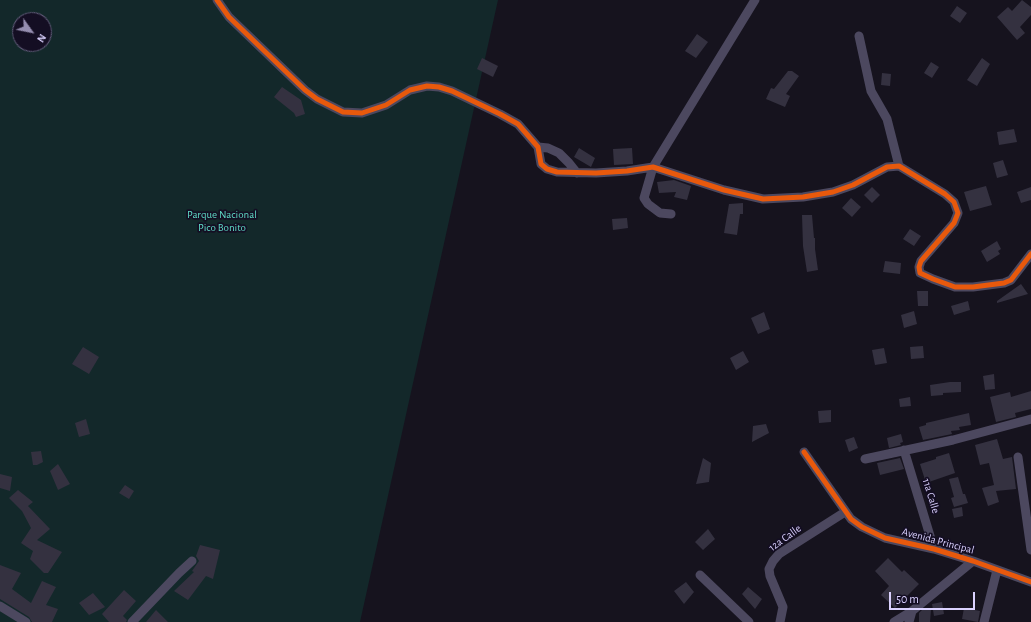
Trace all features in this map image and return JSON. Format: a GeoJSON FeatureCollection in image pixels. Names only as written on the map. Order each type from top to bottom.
{"type":"FeatureCollection","features":[{"type":"Feature","properties":{"kind":"street"},"geometry":{"type":"LineString","coordinates":[[217,0],[229,18],[305,90],[317,99],[343,112],[362,113],[386,105],[410,90],[427,86],[438,88],[452,91],[518,124],[538,148],[541,164],[547,170],[557,172],[596,173],[627,171],[653,167],[724,190],[763,199],[803,197],[833,192],[853,185],[887,167],[899,166],[945,194],[954,202],[958,213],[954,223],[921,261],[919,267],[920,273],[933,280],[955,287],[973,288],[1004,283],[1011,280],[1031,254]]}},
{"type":"Feature","properties":{"kind":"street"},"geometry":{"type":"LineString","coordinates":[[671,214],[660,213],[648,204],[644,198],[653,167],[755,0]]}},
{"type":"Feature","properties":{"kind":"street"},"geometry":{"type":"LineString","coordinates":[[859,36],[872,91],[887,119],[899,166]]}},
{"type":"Feature","properties":{"kind":"street"},"geometry":{"type":"LineString","coordinates":[[538,148],[548,148],[559,153],[569,162],[577,173]]}},
{"type":"Feature","properties":{"kind":"street"},"geometry":{"type":"LineString","coordinates":[[864,459],[953,440],[1031,419]]}},
{"type":"Feature","properties":{"kind":"street","name":"11a Calle"},"geometry":{"type":"LineString","coordinates":[[904,450],[934,549]]}},
{"type":"Feature","properties":{"kind":"street","name":"Avenida Principal"},"geometry":{"type":"LineString","coordinates":[[804,452],[845,512],[851,519],[862,527],[885,538],[934,549],[973,561],[1031,582]]}},
{"type":"Feature","properties":{"kind":"street"},"geometry":{"type":"LineString","coordinates":[[1018,457],[1031,550]]}},
{"type":"Feature","properties":{"kind":"street","name":"12a Calle"},"geometry":{"type":"LineString","coordinates":[[780,622],[783,606],[770,576],[769,569],[773,561],[779,554],[845,512]]}},
{"type":"Feature","properties":{"kind":"street"},"geometry":{"type":"LineString","coordinates":[[132,622],[178,573],[192,561]]}},
{"type":"Feature","properties":{"kind":"street"},"geometry":{"type":"LineString","coordinates":[[894,622],[912,611],[973,561]]}},
{"type":"Feature","properties":{"kind":"street"},"geometry":{"type":"LineString","coordinates":[[984,622],[997,570]]}},
{"type":"Feature","properties":{"kind":"street"},"geometry":{"type":"LineString","coordinates":[[700,575],[749,622]]}},
{"type":"Feature","properties":{"kind":"street"},"geometry":{"type":"LineString","coordinates":[[0,606],[26,622]]}},
{"type":"Feature","properties":{"kind":"street"},"geometry":{"type":"LineString","coordinates":[[909,622],[912,611]]}},
{"type":"Feature","properties":{"kind":"green space","name":"Parque Nacional Pico Bonito"},"geometry":{"type":"Polygon","coordinates":[[[0,0],[498,0],[360,622],[0,622],[0,0]]]}},
{"type":"Feature","properties":{"kind":"building"},"geometry":{"type":"Polygon","coordinates":[[[1022,0],[1031,7],[1031,15],[1020,27],[1025,33],[1017,40],[997,17],[1008,7],[1012,11],[1022,0]]]}},
{"type":"Feature","properties":{"kind":"building"},"geometry":{"type":"Polygon","coordinates":[[[957,6],[967,13],[960,23],[950,16],[957,6]]]}},
{"type":"Feature","properties":{"kind":"building"},"geometry":{"type":"Polygon","coordinates":[[[697,34],[708,42],[696,58],[685,51],[697,34]]]}},
{"type":"Feature","properties":{"kind":"building"},"geometry":{"type":"Polygon","coordinates":[[[482,58],[498,66],[493,77],[477,69],[482,58]]]}},
{"type":"Feature","properties":{"kind":"building"},"geometry":{"type":"Polygon","coordinates":[[[982,58],[990,64],[977,86],[967,80],[982,58]]]}},
{"type":"Feature","properties":{"kind":"building"},"geometry":{"type":"Polygon","coordinates":[[[931,62],[939,67],[932,78],[924,73],[931,62]]]}},
{"type":"Feature","properties":{"kind":"building"},"geometry":{"type":"Polygon","coordinates":[[[788,71],[792,71],[799,76],[786,94],[790,96],[785,107],[766,99],[771,88],[774,89],[788,71]]]}},
{"type":"Feature","properties":{"kind":"building"},"geometry":{"type":"Polygon","coordinates":[[[882,73],[891,74],[890,86],[881,85],[882,73]]]}},
{"type":"Feature","properties":{"kind":"building"},"geometry":{"type":"Polygon","coordinates":[[[282,87],[301,100],[305,114],[296,117],[294,113],[274,97],[282,87]]]}},
{"type":"Feature","properties":{"kind":"building"},"geometry":{"type":"Polygon","coordinates":[[[1014,129],[1017,142],[999,145],[997,132],[1014,129]]]}},
{"type":"Feature","properties":{"kind":"building"},"geometry":{"type":"Polygon","coordinates":[[[579,148],[595,158],[591,167],[574,157],[579,148]]]}},
{"type":"Feature","properties":{"kind":"building"},"geometry":{"type":"Polygon","coordinates":[[[632,148],[633,164],[614,165],[613,149],[632,148]]]}},
{"type":"Feature","properties":{"kind":"building"},"geometry":{"type":"Polygon","coordinates":[[[1003,160],[1008,175],[997,178],[993,163],[1003,160]]]}},
{"type":"Feature","properties":{"kind":"building"},"geometry":{"type":"Polygon","coordinates":[[[674,180],[691,186],[687,200],[674,197],[676,192],[659,193],[657,182],[674,180]]]}},
{"type":"Feature","properties":{"kind":"building"},"geometry":{"type":"Polygon","coordinates":[[[986,186],[992,205],[970,211],[964,192],[986,186]]]}},
{"type":"Feature","properties":{"kind":"building"},"geometry":{"type":"Polygon","coordinates":[[[872,187],[880,195],[872,203],[864,195],[872,187]]]}},
{"type":"Feature","properties":{"kind":"building"},"geometry":{"type":"Polygon","coordinates":[[[1031,187],[1031,200],[1021,203],[1017,192],[1031,187]]]}},
{"type":"Feature","properties":{"kind":"building"},"geometry":{"type":"Polygon","coordinates":[[[851,198],[861,207],[852,217],[842,208],[851,198]]]}},
{"type":"Feature","properties":{"kind":"building"},"geometry":{"type":"Polygon","coordinates":[[[743,203],[743,214],[740,214],[737,235],[724,233],[729,204],[743,203]]]}},
{"type":"Feature","properties":{"kind":"building"},"geometry":{"type":"Polygon","coordinates":[[[802,215],[812,215],[818,270],[807,272],[803,246],[802,215]]]}},
{"type":"Feature","properties":{"kind":"building"},"geometry":{"type":"Polygon","coordinates":[[[627,218],[628,228],[613,230],[612,219],[627,218]]]}},
{"type":"Feature","properties":{"kind":"building"},"geometry":{"type":"Polygon","coordinates":[[[910,229],[921,236],[914,246],[903,239],[910,229]]]}},
{"type":"Feature","properties":{"kind":"building"},"geometry":{"type":"Polygon","coordinates":[[[997,241],[1001,249],[998,251],[1000,254],[987,262],[981,251],[997,241]]]}},
{"type":"Feature","properties":{"kind":"building"},"geometry":{"type":"Polygon","coordinates":[[[885,261],[901,263],[900,274],[883,272],[885,261]]]}},
{"type":"Feature","properties":{"kind":"building"},"geometry":{"type":"Polygon","coordinates":[[[1021,284],[1028,294],[997,303],[997,301],[1021,284]]]}},
{"type":"Feature","properties":{"kind":"building"},"geometry":{"type":"Polygon","coordinates":[[[917,291],[928,291],[928,306],[918,306],[917,291]]]}},
{"type":"Feature","properties":{"kind":"building"},"geometry":{"type":"Polygon","coordinates":[[[968,301],[970,310],[954,315],[951,306],[968,301]]]}},
{"type":"Feature","properties":{"kind":"building"},"geometry":{"type":"Polygon","coordinates":[[[914,311],[917,324],[904,328],[901,315],[914,311]]]}},
{"type":"Feature","properties":{"kind":"building"},"geometry":{"type":"Polygon","coordinates":[[[764,312],[770,329],[758,334],[751,318],[764,312]]]}},
{"type":"Feature","properties":{"kind":"building"},"geometry":{"type":"Polygon","coordinates":[[[923,346],[924,358],[911,359],[910,347],[923,346]]]}},
{"type":"Feature","properties":{"kind":"building"},"geometry":{"type":"Polygon","coordinates":[[[83,347],[99,357],[89,374],[72,364],[83,347]]]}},
{"type":"Feature","properties":{"kind":"building"},"geometry":{"type":"Polygon","coordinates":[[[884,348],[887,363],[875,365],[872,350],[884,348]]]}},
{"type":"Feature","properties":{"kind":"building"},"geometry":{"type":"Polygon","coordinates":[[[743,351],[749,362],[736,370],[730,358],[743,351]]]}},
{"type":"Feature","properties":{"kind":"building"},"geometry":{"type":"Polygon","coordinates":[[[994,374],[995,389],[985,390],[983,376],[994,374]]]}},
{"type":"Feature","properties":{"kind":"building"},"geometry":{"type":"Polygon","coordinates":[[[961,382],[961,392],[943,393],[943,395],[931,396],[930,385],[961,382]]]}},
{"type":"Feature","properties":{"kind":"building"},"geometry":{"type":"Polygon","coordinates":[[[1031,391],[1031,409],[1015,413],[1016,417],[996,422],[990,397],[1010,392],[1011,397],[1031,391]]]}},
{"type":"Feature","properties":{"kind":"building"},"geometry":{"type":"Polygon","coordinates":[[[910,397],[911,406],[900,407],[899,399],[910,397]]]}},
{"type":"Feature","properties":{"kind":"building"},"geometry":{"type":"Polygon","coordinates":[[[831,410],[831,422],[819,423],[818,411],[831,410]]]}},
{"type":"Feature","properties":{"kind":"building"},"geometry":{"type":"Polygon","coordinates":[[[969,413],[971,425],[959,427],[960,430],[951,431],[952,434],[923,440],[919,427],[926,425],[926,423],[969,413]]]}},
{"type":"Feature","properties":{"kind":"building"},"geometry":{"type":"Polygon","coordinates":[[[86,419],[90,434],[79,437],[75,423],[86,419]]]}},
{"type":"Feature","properties":{"kind":"building"},"geometry":{"type":"Polygon","coordinates":[[[766,424],[769,433],[752,442],[753,426],[766,424]]]}},
{"type":"Feature","properties":{"kind":"building"},"geometry":{"type":"Polygon","coordinates":[[[901,434],[903,442],[900,443],[901,445],[889,448],[887,438],[901,434]]]}},
{"type":"Feature","properties":{"kind":"building"},"geometry":{"type":"Polygon","coordinates":[[[854,437],[858,448],[849,452],[845,440],[854,437]]]}},
{"type":"Feature","properties":{"kind":"building"},"geometry":{"type":"Polygon","coordinates":[[[997,439],[1003,459],[1012,457],[1016,489],[996,491],[999,502],[988,506],[982,488],[994,485],[989,463],[980,465],[975,445],[997,439]]]}},
{"type":"Feature","properties":{"kind":"building"},"geometry":{"type":"Polygon","coordinates":[[[41,451],[43,462],[33,465],[31,452],[41,451]]]}},
{"type":"Feature","properties":{"kind":"building"},"geometry":{"type":"Polygon","coordinates":[[[949,453],[955,473],[926,483],[920,464],[949,453]]]}},
{"type":"Feature","properties":{"kind":"building"},"geometry":{"type":"Polygon","coordinates":[[[703,458],[711,463],[709,482],[696,484],[703,458]]]}},
{"type":"Feature","properties":{"kind":"building"},"geometry":{"type":"Polygon","coordinates":[[[900,458],[904,469],[880,475],[877,463],[900,458]]]}},
{"type":"Feature","properties":{"kind":"building"},"geometry":{"type":"Polygon","coordinates":[[[58,464],[70,484],[58,490],[50,471],[58,464]]]}},
{"type":"Feature","properties":{"kind":"building"},"geometry":{"type":"Polygon","coordinates":[[[0,474],[12,477],[10,491],[0,488],[0,474]]]}},
{"type":"Feature","properties":{"kind":"building"},"geometry":{"type":"Polygon","coordinates":[[[958,477],[963,494],[965,494],[968,503],[954,507],[951,498],[954,497],[949,479],[958,477]]]}},
{"type":"Feature","properties":{"kind":"building"},"geometry":{"type":"Polygon","coordinates":[[[125,485],[134,491],[129,499],[119,493],[125,485]]]}},
{"type":"Feature","properties":{"kind":"building"},"geometry":{"type":"Polygon","coordinates":[[[18,490],[33,502],[28,506],[50,529],[37,540],[62,552],[48,573],[44,573],[30,559],[33,551],[21,543],[31,528],[22,511],[9,498],[18,490]]]}},
{"type":"Feature","properties":{"kind":"building"},"geometry":{"type":"Polygon","coordinates":[[[962,507],[963,516],[954,518],[952,509],[962,507]]]}},
{"type":"Feature","properties":{"kind":"building"},"geometry":{"type":"Polygon","coordinates":[[[708,529],[715,539],[703,550],[695,542],[708,529]]]}},
{"type":"Feature","properties":{"kind":"building"},"geometry":{"type":"Polygon","coordinates":[[[200,545],[220,550],[213,579],[206,576],[188,600],[174,591],[194,572],[192,571],[199,561],[196,556],[200,545]]]}},
{"type":"Feature","properties":{"kind":"building"},"geometry":{"type":"Polygon","coordinates":[[[888,558],[902,572],[904,570],[919,584],[895,608],[881,595],[889,586],[875,571],[888,558]]]}},
{"type":"Feature","properties":{"kind":"building"},"geometry":{"type":"Polygon","coordinates":[[[0,565],[21,573],[12,589],[31,603],[42,581],[56,587],[46,605],[58,609],[52,622],[32,622],[29,617],[0,599],[0,565]]]}},
{"type":"Feature","properties":{"kind":"building"},"geometry":{"type":"Polygon","coordinates":[[[686,582],[694,592],[684,604],[674,591],[686,582]]]}},
{"type":"Feature","properties":{"kind":"building"},"geometry":{"type":"Polygon","coordinates":[[[748,587],[762,599],[755,609],[742,594],[748,587]]]}},
{"type":"Feature","properties":{"kind":"building"},"geometry":{"type":"Polygon","coordinates":[[[124,590],[136,601],[123,616],[127,620],[126,622],[109,622],[102,614],[124,590]]]}},
{"type":"Feature","properties":{"kind":"building"},"geometry":{"type":"Polygon","coordinates":[[[93,593],[105,607],[89,615],[79,603],[93,593]]]}},
{"type":"Feature","properties":{"kind":"building"},"geometry":{"type":"Polygon","coordinates":[[[942,602],[944,614],[934,616],[932,604],[942,602]]]}},
{"type":"Feature","properties":{"kind":"building"},"geometry":{"type":"Polygon","coordinates":[[[964,608],[980,611],[978,622],[962,619],[964,608]]]}},
{"type":"Feature","properties":{"kind":"building"},"geometry":{"type":"Polygon","coordinates":[[[923,609],[931,609],[930,622],[919,622],[919,613],[923,609]]]}},
{"type":"Feature","properties":{"kind":"building"},"geometry":{"type":"Polygon","coordinates":[[[156,610],[168,622],[146,622],[156,610]]]}},
{"type":"Feature","properties":{"kind":"cycle path"},"geometry":{"type":"LineString","coordinates":[[217,0],[229,17],[305,90],[317,99],[343,112],[362,113],[386,105],[410,90],[427,86],[439,87],[452,91],[518,124],[538,147],[541,164],[547,169],[557,172],[596,173],[627,171],[653,167],[724,190],[763,199],[803,197],[833,192],[853,185],[887,167],[899,166],[945,194],[954,202],[958,213],[954,223],[921,261],[919,267],[920,273],[955,287],[973,287],[1004,283],[1011,280],[1031,254]]}},
{"type":"Feature","properties":{"kind":"cycle path"},"geometry":{"type":"LineString","coordinates":[[804,452],[851,519],[862,527],[885,538],[934,549],[973,561],[1031,582]]}}]}
